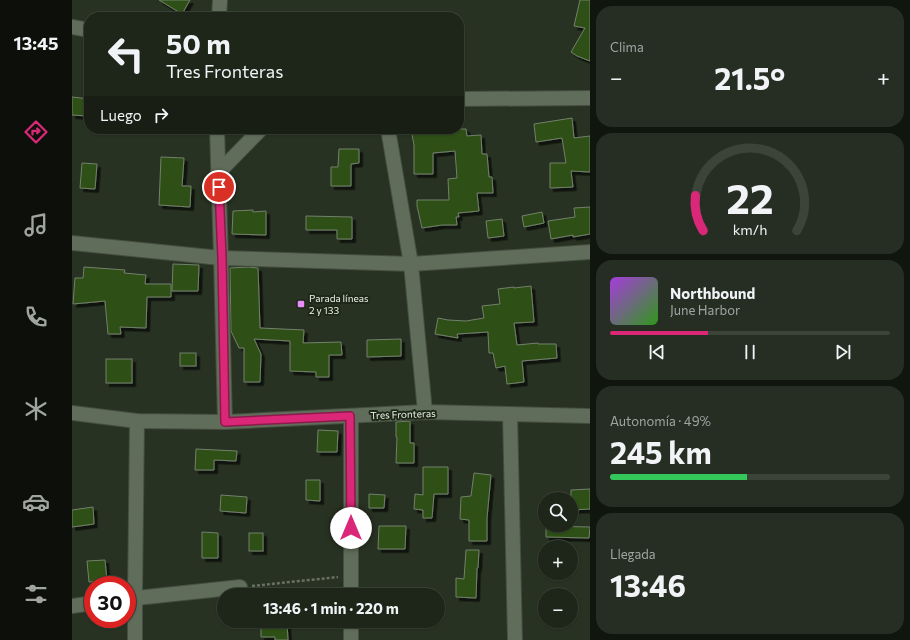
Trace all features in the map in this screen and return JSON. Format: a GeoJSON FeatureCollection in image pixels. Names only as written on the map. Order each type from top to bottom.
{"type":"FeatureCollection","features":[{"type":"Feature","properties":{"kind":"street"},"geometry":{"type":"LineString","coordinates":[[219,12],[220,0]]}},
{"type":"Feature","properties":{"kind":"street"},"geometry":{"type":"LineString","coordinates":[[72,27],[84,29]]}},
{"type":"Feature","properties":{"kind":"street"},"geometry":{"type":"LineString","coordinates":[[464,99],[590,98]]}},
{"type":"Feature","properties":{"kind":"street"},"geometry":{"type":"LineString","coordinates":[[217,134],[222,258],[225,422]]}},
{"type":"Feature","properties":{"kind":"street"},"geometry":{"type":"LineString","coordinates":[[218,173],[256,134]]}},
{"type":"Feature","properties":{"kind":"street"},"geometry":{"type":"LineString","coordinates":[[389,134],[411,264],[425,412]]}},
{"type":"Feature","properties":{"kind":"street"},"geometry":{"type":"LineString","coordinates":[[72,243],[222,258],[411,264],[590,252]]}},
{"type":"Feature","properties":{"kind":"street","name":"Tres Fronteras"},"geometry":{"type":"LineString","coordinates":[[72,413],[137,421],[225,422],[425,412],[590,416]]}},
{"type":"Feature","properties":{"kind":"street"},"geometry":{"type":"LineString","coordinates":[[510,414],[515,640]]}},
{"type":"Feature","properties":{"kind":"street"},"geometry":{"type":"LineString","coordinates":[[350,416],[351,588]]}},
{"type":"Feature","properties":{"kind":"street"},"geometry":{"type":"LineString","coordinates":[[132,576],[137,421]]}},
{"type":"Feature","properties":{"kind":"street"},"geometry":{"type":"LineString","coordinates":[[136,597],[240,587]]}},
{"type":"Feature","properties":{"kind":"street"},"geometry":{"type":"LineString","coordinates":[[72,606],[84,604]]}},
{"type":"Feature","properties":{"kind":"street"},"geometry":{"type":"LineString","coordinates":[[134,628],[135,640]]}},
{"type":"Feature","properties":{"kind":"street"},"geometry":{"type":"LineString","coordinates":[[351,628],[351,640]]}},
{"type":"Feature","properties":{"kind":"path"},"geometry":{"type":"LineString","coordinates":[[240,587],[351,576]]}},
{"type":"Feature","properties":{"kind":"building"},"geometry":{"type":"Polygon","coordinates":[[[159,0],[190,0],[183,12],[179,12],[159,0]]]}},
{"type":"Feature","properties":{"kind":"building"},"geometry":{"type":"Polygon","coordinates":[[[580,0],[590,0],[590,61],[571,52],[585,28],[574,26],[580,0]]]}},
{"type":"Feature","properties":{"kind":"building"},"geometry":{"type":"Polygon","coordinates":[[[72,97],[84,98],[84,116],[72,115],[72,97]]]}},
{"type":"Feature","properties":{"kind":"building"},"geometry":{"type":"Polygon","coordinates":[[[572,118],[574,138],[590,136],[590,172],[571,171],[573,187],[550,188],[550,163],[566,163],[562,138],[536,142],[534,124],[572,118]]]}},
{"type":"Feature","properties":{"kind":"building"},"geometry":{"type":"Polygon","coordinates":[[[464,129],[466,129],[467,136],[481,135],[482,154],[487,154],[489,177],[492,177],[493,193],[477,193],[479,211],[458,213],[459,217],[456,217],[457,225],[442,225],[422,228],[417,200],[449,200],[448,179],[457,178],[455,151],[433,153],[433,174],[414,174],[414,145],[412,134],[464,134],[464,129]]]}},
{"type":"Feature","properties":{"kind":"building"},"geometry":{"type":"Polygon","coordinates":[[[339,149],[359,149],[359,163],[351,164],[351,186],[331,186],[331,167],[338,167],[339,149]]]}},
{"type":"Feature","properties":{"kind":"building"},"geometry":{"type":"Polygon","coordinates":[[[161,157],[184,158],[182,186],[191,186],[190,207],[159,205],[161,157]]]}},
{"type":"Feature","properties":{"kind":"building"},"geometry":{"type":"Polygon","coordinates":[[[82,163],[97,164],[95,189],[80,188],[82,163]]]}},
{"type":"Feature","properties":{"kind":"building"},"geometry":{"type":"Polygon","coordinates":[[[590,207],[590,234],[551,239],[548,221],[575,217],[574,208],[590,207]]]}},
{"type":"Feature","properties":{"kind":"building"},"geometry":{"type":"Polygon","coordinates":[[[253,210],[253,212],[266,211],[266,235],[232,234],[233,211],[253,210]]]}},
{"type":"Feature","properties":{"kind":"building"},"geometry":{"type":"Polygon","coordinates":[[[542,212],[544,223],[524,227],[522,216],[542,212]]]}},
{"type":"Feature","properties":{"kind":"building"},"geometry":{"type":"Polygon","coordinates":[[[306,216],[352,217],[352,239],[337,239],[337,230],[306,230],[306,216]]]}},
{"type":"Feature","properties":{"kind":"building"},"geometry":{"type":"Polygon","coordinates":[[[502,219],[504,236],[488,238],[486,221],[502,219]]]}},
{"type":"Feature","properties":{"kind":"building"},"geometry":{"type":"Polygon","coordinates":[[[173,264],[199,265],[198,291],[172,291],[173,264]]]}},
{"type":"Feature","properties":{"kind":"building"},"geometry":{"type":"Polygon","coordinates":[[[84,267],[125,270],[124,273],[146,275],[145,284],[171,284],[171,297],[147,297],[146,328],[120,327],[121,334],[108,334],[105,301],[73,304],[75,278],[83,278],[84,267]]]}},
{"type":"Feature","properties":{"kind":"building"},"geometry":{"type":"Polygon","coordinates":[[[230,268],[258,268],[260,328],[304,330],[303,343],[341,342],[342,355],[329,355],[329,377],[316,377],[316,372],[290,371],[290,341],[254,339],[261,354],[260,382],[244,382],[244,348],[239,348],[231,331],[230,268]]]}},
{"type":"Feature","properties":{"kind":"building"},"geometry":{"type":"Polygon","coordinates":[[[531,286],[534,322],[514,323],[517,345],[538,343],[556,344],[557,358],[522,361],[524,382],[507,384],[505,366],[496,368],[493,353],[489,353],[488,332],[457,334],[458,338],[435,334],[438,318],[466,321],[484,318],[482,306],[500,304],[498,289],[531,286]]]}},
{"type":"Feature","properties":{"kind":"building"},"geometry":{"type":"Polygon","coordinates":[[[401,339],[401,356],[367,357],[367,340],[401,339]]]}},
{"type":"Feature","properties":{"kind":"building"},"geometry":{"type":"Polygon","coordinates":[[[180,353],[196,353],[196,366],[180,366],[180,353]]]}},
{"type":"Feature","properties":{"kind":"building"},"geometry":{"type":"Polygon","coordinates":[[[106,359],[132,359],[132,383],[106,383],[106,359]]]}},
{"type":"Feature","properties":{"kind":"building"},"geometry":{"type":"Polygon","coordinates":[[[410,421],[410,443],[414,443],[414,463],[396,463],[396,422],[410,421]]]}},
{"type":"Feature","properties":{"kind":"building"},"geometry":{"type":"Polygon","coordinates":[[[318,430],[338,431],[337,452],[317,452],[318,430]]]}},
{"type":"Feature","properties":{"kind":"building"},"geometry":{"type":"Polygon","coordinates":[[[196,449],[237,451],[236,461],[214,460],[214,470],[195,470],[196,449]]]}},
{"type":"Feature","properties":{"kind":"building"},"geometry":{"type":"Polygon","coordinates":[[[423,467],[448,467],[448,494],[434,494],[432,518],[423,518],[423,510],[414,509],[415,494],[423,495],[423,467]]]}},
{"type":"Feature","properties":{"kind":"building"},"geometry":{"type":"Polygon","coordinates":[[[474,473],[491,475],[487,518],[487,541],[469,541],[469,520],[460,519],[461,497],[471,496],[474,473]]]}},
{"type":"Feature","properties":{"kind":"building"},"geometry":{"type":"Polygon","coordinates":[[[306,480],[320,480],[320,501],[306,500],[306,480]]]}},
{"type":"Feature","properties":{"kind":"building"},"geometry":{"type":"Polygon","coordinates":[[[590,489],[590,509],[578,510],[578,492],[571,492],[571,490],[590,489]]]}},
{"type":"Feature","properties":{"kind":"building"},"geometry":{"type":"Polygon","coordinates":[[[369,494],[385,495],[384,508],[369,508],[369,494]]]}},
{"type":"Feature","properties":{"kind":"building"},"geometry":{"type":"Polygon","coordinates":[[[221,495],[247,497],[246,513],[220,511],[221,495]]]}},
{"type":"Feature","properties":{"kind":"building"},"geometry":{"type":"Polygon","coordinates":[[[93,507],[94,524],[72,527],[72,510],[93,507]]]}},
{"type":"Feature","properties":{"kind":"building"},"geometry":{"type":"Polygon","coordinates":[[[379,526],[406,526],[405,549],[378,549],[379,526]]]}},
{"type":"Feature","properties":{"kind":"building"},"geometry":{"type":"Polygon","coordinates":[[[578,527],[590,527],[589,538],[546,537],[546,532],[578,532],[578,527]]]}},
{"type":"Feature","properties":{"kind":"building"},"geometry":{"type":"Polygon","coordinates":[[[202,532],[218,533],[218,558],[202,558],[202,532]]]}},
{"type":"Feature","properties":{"kind":"building"},"geometry":{"type":"Polygon","coordinates":[[[249,533],[263,533],[263,551],[249,551],[249,533]]]}},
{"type":"Feature","properties":{"kind":"building"},"geometry":{"type":"Polygon","coordinates":[[[466,550],[479,550],[476,598],[456,597],[456,578],[464,579],[466,550]]]}},
{"type":"Feature","properties":{"kind":"building"},"geometry":{"type":"Polygon","coordinates":[[[105,560],[107,576],[88,576],[87,561],[105,560]]]}},
{"type":"Feature","properties":{"kind":"building"},"geometry":{"type":"Polygon","coordinates":[[[261,628],[287,628],[288,640],[275,640],[275,637],[261,637],[261,628]]]}},
{"type":"Feature","properties":{"kind":"place","name":"Parada líneas 2 y 133"},"geometry":{"type":"Point","coordinates":[301,304]}},
{"type":"Feature","properties":{"kind":"route"},"geometry":{"type":"LineString","coordinates":[[219,187],[225,422],[350,416],[351,528]]}}]}
